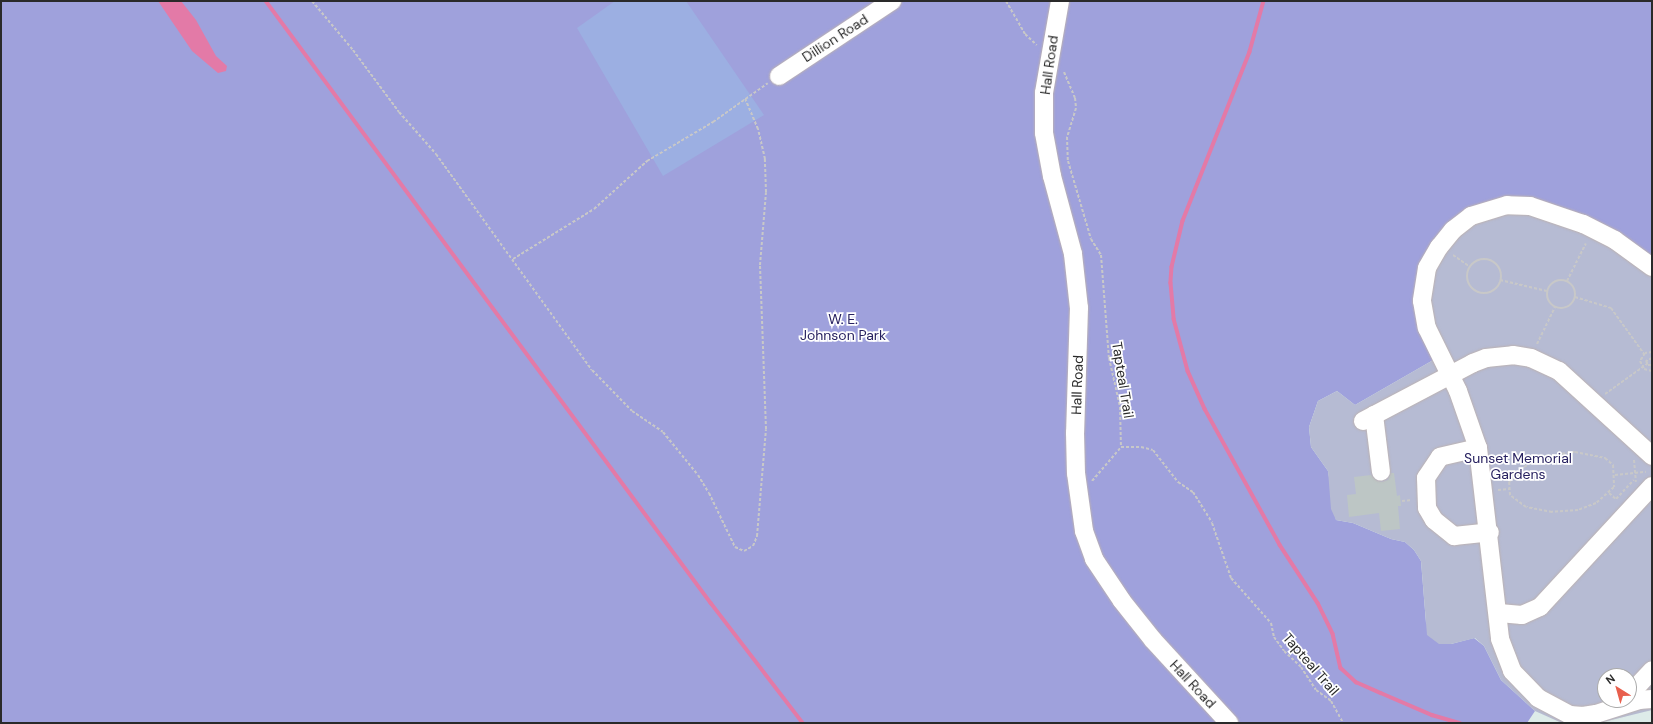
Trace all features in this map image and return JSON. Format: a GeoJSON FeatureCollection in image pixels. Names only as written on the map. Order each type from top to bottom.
{"type":"FeatureCollection","features":[{"type":"Feature","properties":{"kind":"lane","name":"Dillion Road"},"geometry":{"type":"LineString","coordinates":[[779,76],[892,1]]}},
{"type":"Feature","properties":{"kind":"lane","name":"Hall Road"},"geometry":{"type":"LineString","coordinates":[[1060,1],[1044,93],[1044,133],[1052,176],[1073,254],[1079,308],[1075,432],[1079,496],[1084,531],[1094,559],[1122,601],[1153,640],[1229,723]]}},
{"type":"Feature","properties":{"kind":"lane"},"geometry":{"type":"LineString","coordinates":[[1604,708],[1583,716],[1559,710],[1538,698],[1520,682],[1506,661],[1500,639],[1499,613],[1490,532],[1478,448],[1450,374],[1427,328],[1422,301],[1427,268],[1453,230],[1471,216],[1507,205],[1542,209],[1592,230],[1615,240],[1652,267]]}},
{"type":"Feature","properties":{"kind":"lane"},"geometry":{"type":"LineString","coordinates":[[1381,472],[1368,418],[1450,374],[1486,358],[1522,356],[1559,371],[1594,402],[1646,472],[1540,607],[1522,614],[1499,613]]}},
{"type":"Feature","properties":{"kind":"lane"},"geometry":{"type":"LineString","coordinates":[[1478,448],[1440,457],[1426,478],[1426,508],[1434,520],[1454,536],[1490,532]]}},
{"type":"Feature","properties":{"kind":"lane"},"geometry":{"type":"LineString","coordinates":[[1637,686],[1652,670]]}},
{"type":"Feature","properties":{"kind":"lane"},"geometry":{"type":"LineString","coordinates":[[1637,700],[1652,699]]}},
{"type":"Feature","properties":{"kind":"path"},"geometry":{"type":"LineString","coordinates":[[312,1],[353,50],[399,112],[436,154],[513,259],[536,294],[608,388],[632,411],[663,432],[698,475],[709,493],[735,547],[738,550],[750,550],[757,536],[766,429],[760,265],[765,172],[758,129],[745,99]]}},
{"type":"Feature","properties":{"kind":"path","name":"Tapteal Trail"},"geometry":{"type":"LineString","coordinates":[[1006,1],[1025,34],[1062,68],[1075,98],[1075,118],[1066,142],[1068,161],[1091,240],[1101,255],[1109,358],[1120,407],[1121,447],[1141,447],[1153,450],[1174,477],[1193,492],[1212,523],[1231,578],[1270,623],[1274,637],[1284,652],[1301,667],[1316,690],[1331,702],[1343,723]]}},
{"type":"Feature","properties":{"kind":"path"},"geometry":{"type":"LineString","coordinates":[[513,259],[572,225],[594,209],[647,161],[703,128],[779,76]]}},
{"type":"Feature","properties":{"kind":"path"},"geometry":{"type":"LineString","coordinates":[[1567,282],[1592,230]]}},
{"type":"Feature","properties":{"kind":"path"},"geometry":{"type":"LineString","coordinates":[[1441,246],[1470,267]]}},
{"type":"Feature","properties":{"kind":"path"},"geometry":{"type":"LineString","coordinates":[[1482,260],[1493,262],[1500,271],[1500,280],[1493,290],[1477,292],[1467,279],[1470,267],[1482,260]]}},
{"type":"Feature","properties":{"kind":"path"},"geometry":{"type":"LineString","coordinates":[[1500,280],[1548,291]]}},
{"type":"Feature","properties":{"kind":"path"},"geometry":{"type":"LineString","coordinates":[[1555,282],[1567,282],[1574,288],[1575,297],[1567,307],[1556,307],[1549,300],[1548,291],[1555,282]]}},
{"type":"Feature","properties":{"kind":"path"},"geometry":{"type":"LineString","coordinates":[[1575,297],[1611,308],[1644,354]]}},
{"type":"Feature","properties":{"kind":"path"},"geometry":{"type":"LineString","coordinates":[[1537,344],[1556,307]]}},
{"type":"Feature","properties":{"kind":"path"},"geometry":{"type":"LineString","coordinates":[[1652,352],[1644,354],[1640,361],[1642,367],[1652,371]]}},
{"type":"Feature","properties":{"kind":"path"},"geometry":{"type":"LineString","coordinates":[[1647,364],[1647,359],[1652,358]]}},
{"type":"Feature","properties":{"kind":"path"},"geometry":{"type":"LineString","coordinates":[[1594,402],[1642,367],[1647,364],[1652,365]]}},
{"type":"Feature","properties":{"kind":"path"},"geometry":{"type":"LineString","coordinates":[[1079,496],[1121,447]]}},
{"type":"Feature","properties":{"kind":"path"},"geometry":{"type":"LineString","coordinates":[[1565,453],[1586,453],[1605,458],[1613,465],[1615,475],[1614,487],[1609,493],[1586,507],[1552,512],[1534,510],[1520,503],[1510,495],[1508,486],[1516,473],[1533,461],[1565,453]]}},
{"type":"Feature","properties":{"kind":"path"},"geometry":{"type":"LineString","coordinates":[[1633,473],[1632,462],[1646,472]]}},
{"type":"Feature","properties":{"kind":"path"},"geometry":{"type":"LineString","coordinates":[[1615,475],[1646,472]]}},
{"type":"Feature","properties":{"kind":"path"},"geometry":{"type":"LineString","coordinates":[[1633,473],[1646,472]]}},
{"type":"Feature","properties":{"kind":"path"},"geometry":{"type":"LineString","coordinates":[[1609,493],[1616,499],[1646,472]]}},
{"type":"Feature","properties":{"kind":"green space","name":"W. E. Johnson Park"},"geometry":{"type":"Polygon","coordinates":[[[1,1],[1652,1],[1652,261],[1435,359],[1355,405],[1337,391],[1318,401],[1309,427],[1311,447],[1328,471],[1336,520],[1353,523],[1391,539],[1405,542],[1414,550],[1421,561],[1426,623],[1451,644],[1474,638],[1484,646],[1501,680],[1535,711],[1527,723],[1,723],[1,1]]]}},
{"type":"Feature","properties":{"kind":"green space","name":"Sunset Memorial Gardens"},"geometry":{"type":"Polygon","coordinates":[[[1521,199],[1652,261],[1652,710],[1599,723],[1562,723],[1535,711],[1501,680],[1484,646],[1475,638],[1451,644],[1439,644],[1427,635],[1421,561],[1414,550],[1405,542],[1391,539],[1353,523],[1336,520],[1331,509],[1328,471],[1311,447],[1309,427],[1318,401],[1337,391],[1355,405],[1435,359],[1418,329],[1414,298],[1429,248],[1521,199]]]}},
{"type":"Feature","properties":{"kind":"shaded area"},"geometry":{"type":"Polygon","coordinates":[[[158,1],[181,1],[196,20],[216,56],[227,66],[226,71],[218,73],[192,51],[158,1]]]}},
{"type":"Feature","properties":{"kind":"shaded area"},"geometry":{"type":"Polygon","coordinates":[[[615,1],[686,1],[764,115],[663,176],[577,28],[615,1]]]}},
{"type":"Feature","properties":{"kind":"building"},"geometry":{"type":"Polygon","coordinates":[[[1391,473],[1394,473],[1397,496],[1400,495],[1401,506],[1398,506],[1400,529],[1381,531],[1379,513],[1349,517],[1347,495],[1356,494],[1354,477],[1371,475],[1377,481],[1382,482],[1388,480],[1391,473]]]}},
{"type":"Feature","properties":{"kind":"waterway"},"geometry":{"type":"LineString","coordinates":[[266,1],[711,603],[803,723]]}},
{"type":"Feature","properties":{"kind":"waterway"},"geometry":{"type":"LineString","coordinates":[[1264,1],[1250,52],[1183,221],[1172,267],[1171,283],[1174,319],[1188,371],[1205,409],[1280,545],[1318,603],[1333,634],[1341,668],[1356,682],[1432,715],[1460,723]]}}]}
